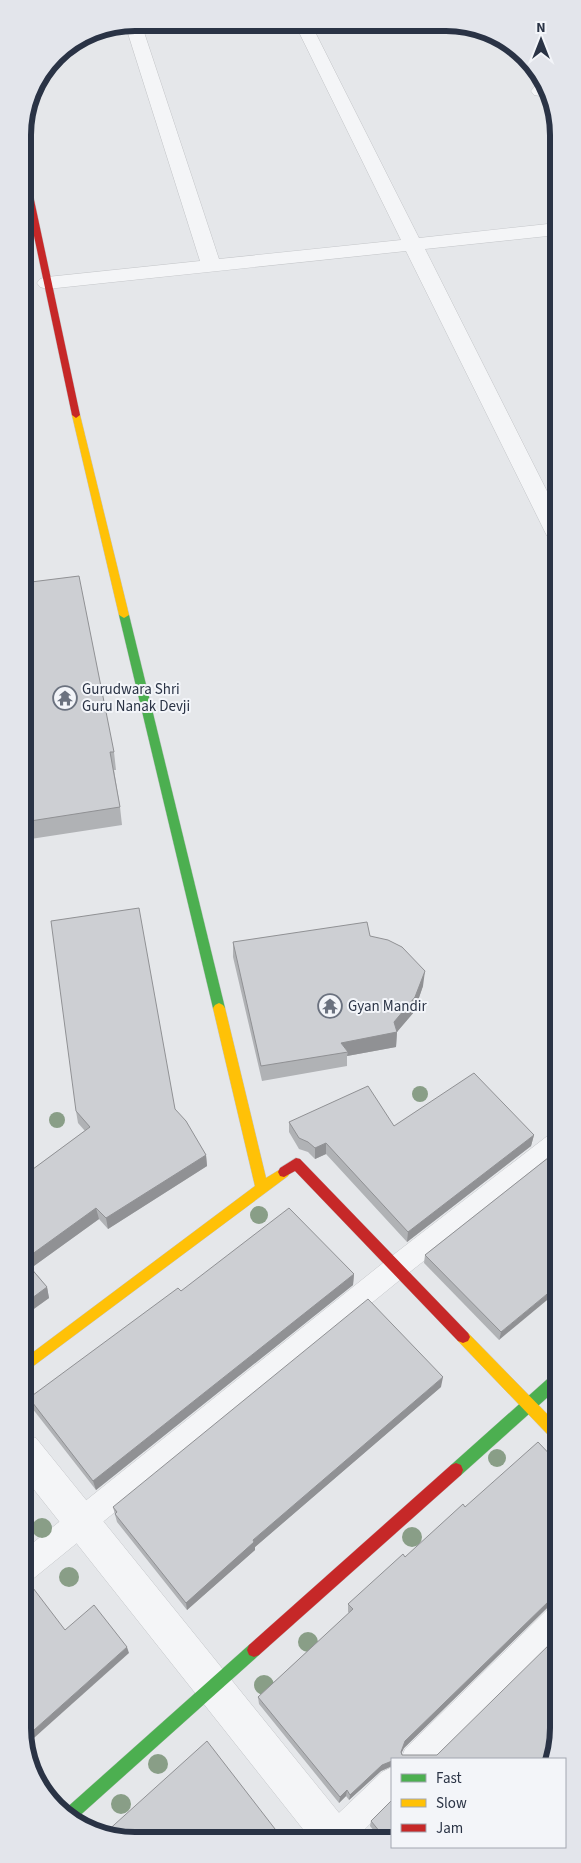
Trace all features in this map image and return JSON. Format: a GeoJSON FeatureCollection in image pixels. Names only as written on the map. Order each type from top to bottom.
{"type":"FeatureCollection","features":[{"type":"Feature","properties":{"kind":"street"},"geometry":{"type":"LineString","coordinates":[[136,31],[211,265]]}},
{"type":"Feature","properties":{"kind":"street"},"geometry":{"type":"LineString","coordinates":[[306,31],[550,520]]}},
{"type":"Feature","properties":{"kind":"street"},"geometry":{"type":"LineString","coordinates":[[31,206],[64,366],[262,1188]]}},
{"type":"Feature","properties":{"kind":"street"},"geometry":{"type":"LineString","coordinates":[[47,283],[550,229]]}},
{"type":"Feature","properties":{"kind":"street"},"geometry":{"type":"LineString","coordinates":[[31,1362],[296,1163],[550,1427]]}},
{"type":"Feature","properties":{"kind":"street"},"geometry":{"type":"LineString","coordinates":[[73,1811],[550,1386]]}},
{"type":"Feature","properties":{"kind":"street"},"geometry":{"type":"LineString","coordinates":[[31,1459],[329,1832]]}},
{"type":"Feature","properties":{"kind":"lane"},"geometry":{"type":"LineString","coordinates":[[31,1563],[397,1267],[550,1147]]}},
{"type":"Feature","properties":{"kind":"lane"},"geometry":{"type":"LineString","coordinates":[[416,1758],[550,1627]]}},
{"type":"Feature","properties":{"kind":"lane"},"geometry":{"type":"LineString","coordinates":[[340,1832],[391,1783]]}},
{"type":"Feature","properties":{"kind":"building","name":"Gurudwara Shri Guru Nanak Devji"},"geometry":{"type":"Polygon","coordinates":[[[79,576],[114,752],[110,752],[120,807],[31,821],[31,582],[79,576]]]}},
{"type":"Feature","properties":{"kind":"building"},"geometry":{"type":"Polygon","coordinates":[[[139,908],[175,1109],[186,1121],[206,1155],[106,1218],[96,1208],[31,1255],[31,1171],[90,1127],[76,1111],[51,921],[139,908]]]}},
{"type":"Feature","properties":{"kind":"building","name":"Gyan Mandir"},"geometry":{"type":"Polygon","coordinates":[[[367,922],[370,936],[388,940],[402,947],[425,971],[415,997],[394,1022],[397,1032],[341,1043],[348,1052],[261,1066],[233,942],[367,922]]]}},
{"type":"Feature","properties":{"kind":"building"},"geometry":{"type":"Polygon","coordinates":[[[474,1073],[534,1135],[408,1232],[326,1143],[315,1148],[299,1138],[289,1122],[368,1086],[394,1126],[474,1073]]]}},
{"type":"Feature","properties":{"kind":"building"},"geometry":{"type":"Polygon","coordinates":[[[550,1156],[550,1292],[501,1332],[425,1255],[550,1156]]]}},
{"type":"Feature","properties":{"kind":"building"},"geometry":{"type":"Polygon","coordinates":[[[289,1208],[354,1274],[93,1481],[31,1401],[31,1397],[178,1288],[181,1291],[289,1208]]]}},
{"type":"Feature","properties":{"kind":"building"},"geometry":{"type":"Polygon","coordinates":[[[31,1268],[47,1287],[31,1299],[31,1268]]]}},
{"type":"Feature","properties":{"kind":"building"},"geometry":{"type":"Polygon","coordinates":[[[368,1299],[443,1377],[253,1540],[254,1542],[186,1603],[115,1514],[117,1512],[113,1507],[368,1299]]]}},
{"type":"Feature","properties":{"kind":"building"},"geometry":{"type":"Polygon","coordinates":[[[538,1442],[550,1455],[550,1600],[405,1741],[401,1752],[402,1755],[437,1755],[550,1644],[550,1735],[545,1758],[391,1758],[391,1761],[382,1765],[350,1795],[347,1790],[340,1797],[258,1697],[353,1609],[348,1604],[403,1554],[405,1557],[463,1504],[465,1507],[538,1442]]]}},
{"type":"Feature","properties":{"kind":"building"},"geometry":{"type":"Polygon","coordinates":[[[33,1588],[65,1630],[94,1605],[127,1647],[31,1733],[31,1728],[31,1590],[33,1588]]]}},
{"type":"Feature","properties":{"kind":"building"},"geometry":{"type":"Polygon","coordinates":[[[207,1741],[277,1832],[135,1832],[110,1828],[207,1741]]]}},
{"type":"Feature","properties":{"kind":"building"},"geometry":{"type":"Polygon","coordinates":[[[391,1801],[391,1832],[380,1832],[371,1821],[391,1801]]]}},
{"type":"Feature","properties":{"kind":"traffic: fast"},"geometry":{"type":"LineString","coordinates":[[124,615],[219,1008]]}},
{"type":"Feature","properties":{"kind":"traffic: fast"},"geometry":{"type":"LineString","coordinates":[[456,1470],[550,1386]]}},
{"type":"Feature","properties":{"kind":"traffic: fast"},"geometry":{"type":"LineString","coordinates":[[73,1811],[254,1650]]}},
{"type":"Feature","properties":{"kind":"traffic: slow"},"geometry":{"type":"LineString","coordinates":[[76,415],[124,615]]}},
{"type":"Feature","properties":{"kind":"traffic: slow"},"geometry":{"type":"LineString","coordinates":[[219,1008],[262,1189]]}},
{"type":"Feature","properties":{"kind":"traffic: slow"},"geometry":{"type":"LineString","coordinates":[[31,1362],[284,1172]]}},
{"type":"Feature","properties":{"kind":"traffic: slow"},"geometry":{"type":"LineString","coordinates":[[463,1337],[550,1427]]}},
{"type":"Feature","properties":{"kind":"traffic: jam"},"geometry":{"type":"LineString","coordinates":[[31,204],[76,415]]}},
{"type":"Feature","properties":{"kind":"traffic: jam"},"geometry":{"type":"LineString","coordinates":[[284,1172],[296,1163],[463,1337]]}},
{"type":"Feature","properties":{"kind":"traffic: jam"},"geometry":{"type":"LineString","coordinates":[[254,1650],[456,1470]]}},
{"type":"Feature","properties":{"kind":"place","name":"Gurudwara Shri Guru Nanak Devji"},"geometry":{"type":"Point","coordinates":[65,698]}},
{"type":"Feature","properties":{"kind":"place","name":"Gyan Mandir"},"geometry":{"type":"Point","coordinates":[330,1006]}}]}
